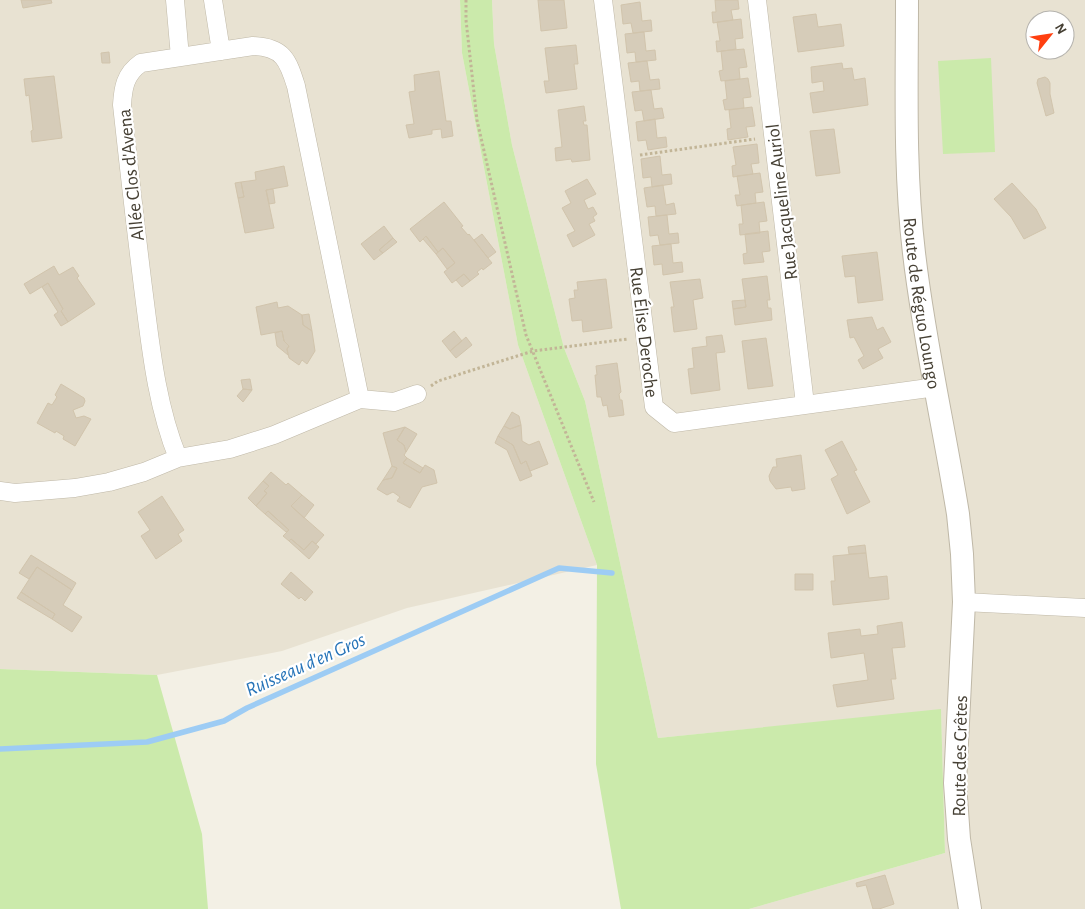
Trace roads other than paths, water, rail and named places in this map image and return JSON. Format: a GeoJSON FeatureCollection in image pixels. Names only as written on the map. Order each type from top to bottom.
{"type":"FeatureCollection","features":[{"type":"Feature","properties":{"kind":"street"},"geometry":{"type":"LineString","coordinates":[[175,0],[180,57]]}},
{"type":"Feature","properties":{"kind":"street"},"geometry":{"type":"LineString","coordinates":[[213,0],[221,51]]}},
{"type":"Feature","properties":{"kind":"street","name":"Rue Élise Deroche"},"geometry":{"type":"LineString","coordinates":[[603,0],[654,407],[674,423],[936,386]]}},
{"type":"Feature","properties":{"kind":"street","name":"Rue Jacqueline Auriol"},"geometry":{"type":"LineString","coordinates":[[757,0],[806,404]]}},
{"type":"Feature","properties":{"kind":"street","name":"Route de Réguo Loungo"},"geometry":{"type":"LineString","coordinates":[[907,0],[907,123],[910,209],[914,253],[958,514],[964,602]]}},
{"type":"Feature","properties":{"kind":"street","name":"Allée Clos d'Avena"},"geometry":{"type":"LineString","coordinates":[[178,458],[169,436],[159,396],[150,338],[122,105],[125,83],[129,74],[140,63],[253,46],[268,46],[280,53],[290,66],[296,86],[360,399]]}},
{"type":"Feature","properties":{"kind":"street"},"geometry":{"type":"LineString","coordinates":[[0,491],[14,493],[75,488],[135,474],[178,458],[230,449],[274,434],[360,399],[394,402],[417,394]]}},
{"type":"Feature","properties":{"kind":"street"},"geometry":{"type":"LineString","coordinates":[[964,602],[1085,608]]}},
{"type":"Feature","properties":{"kind":"street","name":"Route des Crêtes"},"geometry":{"type":"LineString","coordinates":[[964,602],[955,783],[959,839],[970,909]]}},
{"type":"Feature","properties":{"kind":"waterway","name":"Ruisseau d'en Gros"},"geometry":{"type":"LineString","coordinates":[[0,749],[147,742],[224,721],[247,708],[559,568],[612,573]]}}]}
